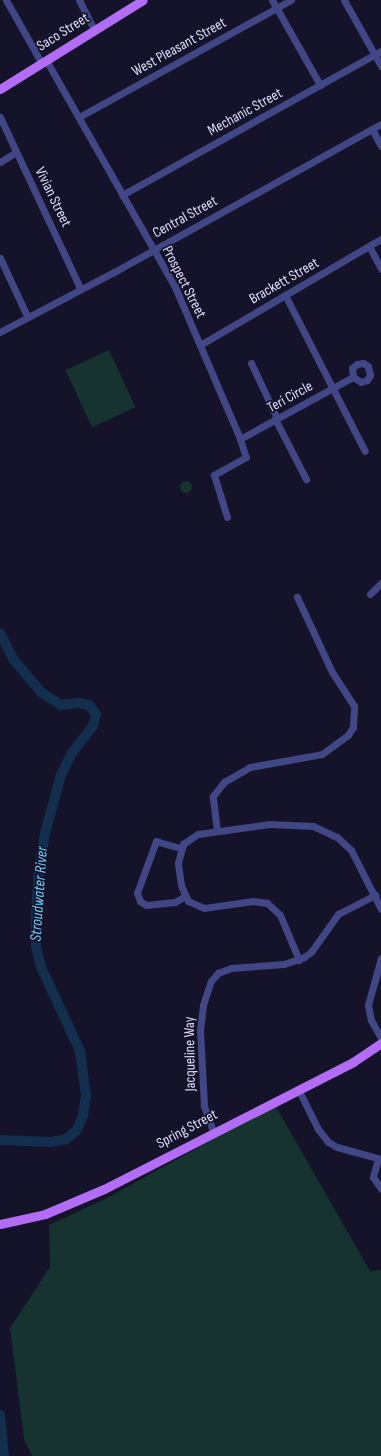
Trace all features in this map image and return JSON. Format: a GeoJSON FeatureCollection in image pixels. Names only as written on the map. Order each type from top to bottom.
{"type":"FeatureCollection","features":[{"type":"Feature","properties":{"kind":"main road","name":"Saco Street"},"geometry":{"type":"LineString","coordinates":[[0,89],[94,29],[143,0]]}},
{"type":"Feature","properties":{"kind":"main road","name":"Spring Street"},"geometry":{"type":"LineString","coordinates":[[0,1224],[45,1214],[74,1203],[213,1131],[353,1062],[381,1043]]}},
{"type":"Feature","properties":{"kind":"street","name":"Prospect Street"},"geometry":{"type":"LineString","coordinates":[[6,0],[79,117],[175,287],[200,345],[240,439],[246,457],[214,475],[227,517]]}},
{"type":"Feature","properties":{"kind":"street"},"geometry":{"type":"LineString","coordinates":[[79,0],[94,29]]}},
{"type":"Feature","properties":{"kind":"street"},"geometry":{"type":"LineString","coordinates":[[272,0],[320,85]]}},
{"type":"Feature","properties":{"kind":"street","name":"West Pleasant Street"},"geometry":{"type":"LineString","coordinates":[[79,117],[291,0]]}},
{"type":"Feature","properties":{"kind":"street"},"geometry":{"type":"LineString","coordinates":[[344,0],[378,53],[381,66]]}},
{"type":"Feature","properties":{"kind":"street","name":"Mechanic Street"},"geometry":{"type":"LineString","coordinates":[[122,195],[378,53]]}},
{"type":"Feature","properties":{"kind":"street","name":"Vivian Street"},"geometry":{"type":"LineString","coordinates":[[0,117],[80,288]]}},
{"type":"Feature","properties":{"kind":"street","name":"Central Street"},"geometry":{"type":"LineString","coordinates":[[0,332],[27,316],[153,250],[381,124]]}},
{"type":"Feature","properties":{"kind":"street"},"geometry":{"type":"LineString","coordinates":[[372,128],[381,146]]}},
{"type":"Feature","properties":{"kind":"street"},"geometry":{"type":"LineString","coordinates":[[0,162],[16,152]]}},
{"type":"Feature","properties":{"kind":"street","name":"Brackett Street"},"geometry":{"type":"LineString","coordinates":[[200,345],[381,239]]}},
{"type":"Feature","properties":{"kind":"street"},"geometry":{"type":"LineString","coordinates":[[369,246],[381,269]]}},
{"type":"Feature","properties":{"kind":"street"},"geometry":{"type":"LineString","coordinates":[[0,258],[27,316]]}},
{"type":"Feature","properties":{"kind":"street"},"geometry":{"type":"LineString","coordinates":[[285,296],[364,451]]}},
{"type":"Feature","properties":{"kind":"street"},"geometry":{"type":"LineString","coordinates":[[251,363],[276,419],[306,479]]}},
{"type":"Feature","properties":{"kind":"street","name":"Teri Circle"},"geometry":{"type":"LineString","coordinates":[[240,439],[353,377]]}},
{"type":"Feature","properties":{"kind":"street"},"geometry":{"type":"LineString","coordinates":[[370,594],[381,583]]}},
{"type":"Feature","properties":{"kind":"street"},"geometry":{"type":"LineString","coordinates":[[217,831],[213,796],[224,782],[250,767],[318,756],[348,735],[353,727],[354,706],[332,672],[297,597]]}},
{"type":"Feature","properties":{"kind":"street"},"geometry":{"type":"LineString","coordinates":[[299,960],[282,920],[270,905],[253,901],[204,908],[191,903],[185,896],[178,863],[180,848],[194,836],[217,831],[270,824],[300,824],[319,828],[336,837],[351,850],[381,909]]}},
{"type":"Feature","properties":{"kind":"street"},"geometry":{"type":"LineString","coordinates":[[180,848],[156,841],[137,893],[140,901],[146,905],[175,902],[185,896]]}},
{"type":"Feature","properties":{"kind":"street","name":"Jacqueline Way"},"geometry":{"type":"LineString","coordinates":[[213,1131],[204,1106],[200,1030],[208,985],[214,976],[227,969],[284,964],[299,960],[311,952],[338,914],[375,895]]}},
{"type":"Feature","properties":{"kind":"street"},"geometry":{"type":"LineString","coordinates":[[381,958],[368,1005],[371,1020],[381,1038]]}},
{"type":"Feature","properties":{"kind":"street"},"geometry":{"type":"LineString","coordinates":[[298,1089],[318,1129],[328,1142],[380,1159],[374,1179],[381,1189]]}},
{"type":"Feature","properties":{"kind":"green space"},"geometry":{"type":"Polygon","coordinates":[[[109,350],[136,407],[92,427],[65,370],[109,350]]]}},
{"type":"Feature","properties":{"kind":"green space"},"geometry":{"type":"Polygon","coordinates":[[[184,481],[188,481],[192,487],[188,493],[184,493],[180,489],[180,485],[184,481]]]}},
{"type":"Feature","properties":{"kind":"green space"},"geometry":{"type":"Polygon","coordinates":[[[275,1105],[370,1271],[381,1270],[381,1456],[32,1456],[24,1439],[10,1328],[50,1267],[49,1225],[107,1198],[275,1105]]]}},
{"type":"Feature","properties":{"kind":"waterway","name":"Stroudwater River"},"geometry":{"type":"LineString","coordinates":[[0,633],[13,659],[42,693],[61,705],[78,703],[89,705],[96,714],[93,726],[72,753],[61,775],[45,833],[39,869],[36,911],[36,947],[41,967],[80,1051],[86,1096],[83,1116],[76,1131],[66,1139],[50,1142],[0,1140]]}},
{"type":"Feature","properties":{"kind":"waterway","name":"Stroudwater River"},"geometry":{"type":"LineString","coordinates":[[0,1415],[4,1456]]}}]}
